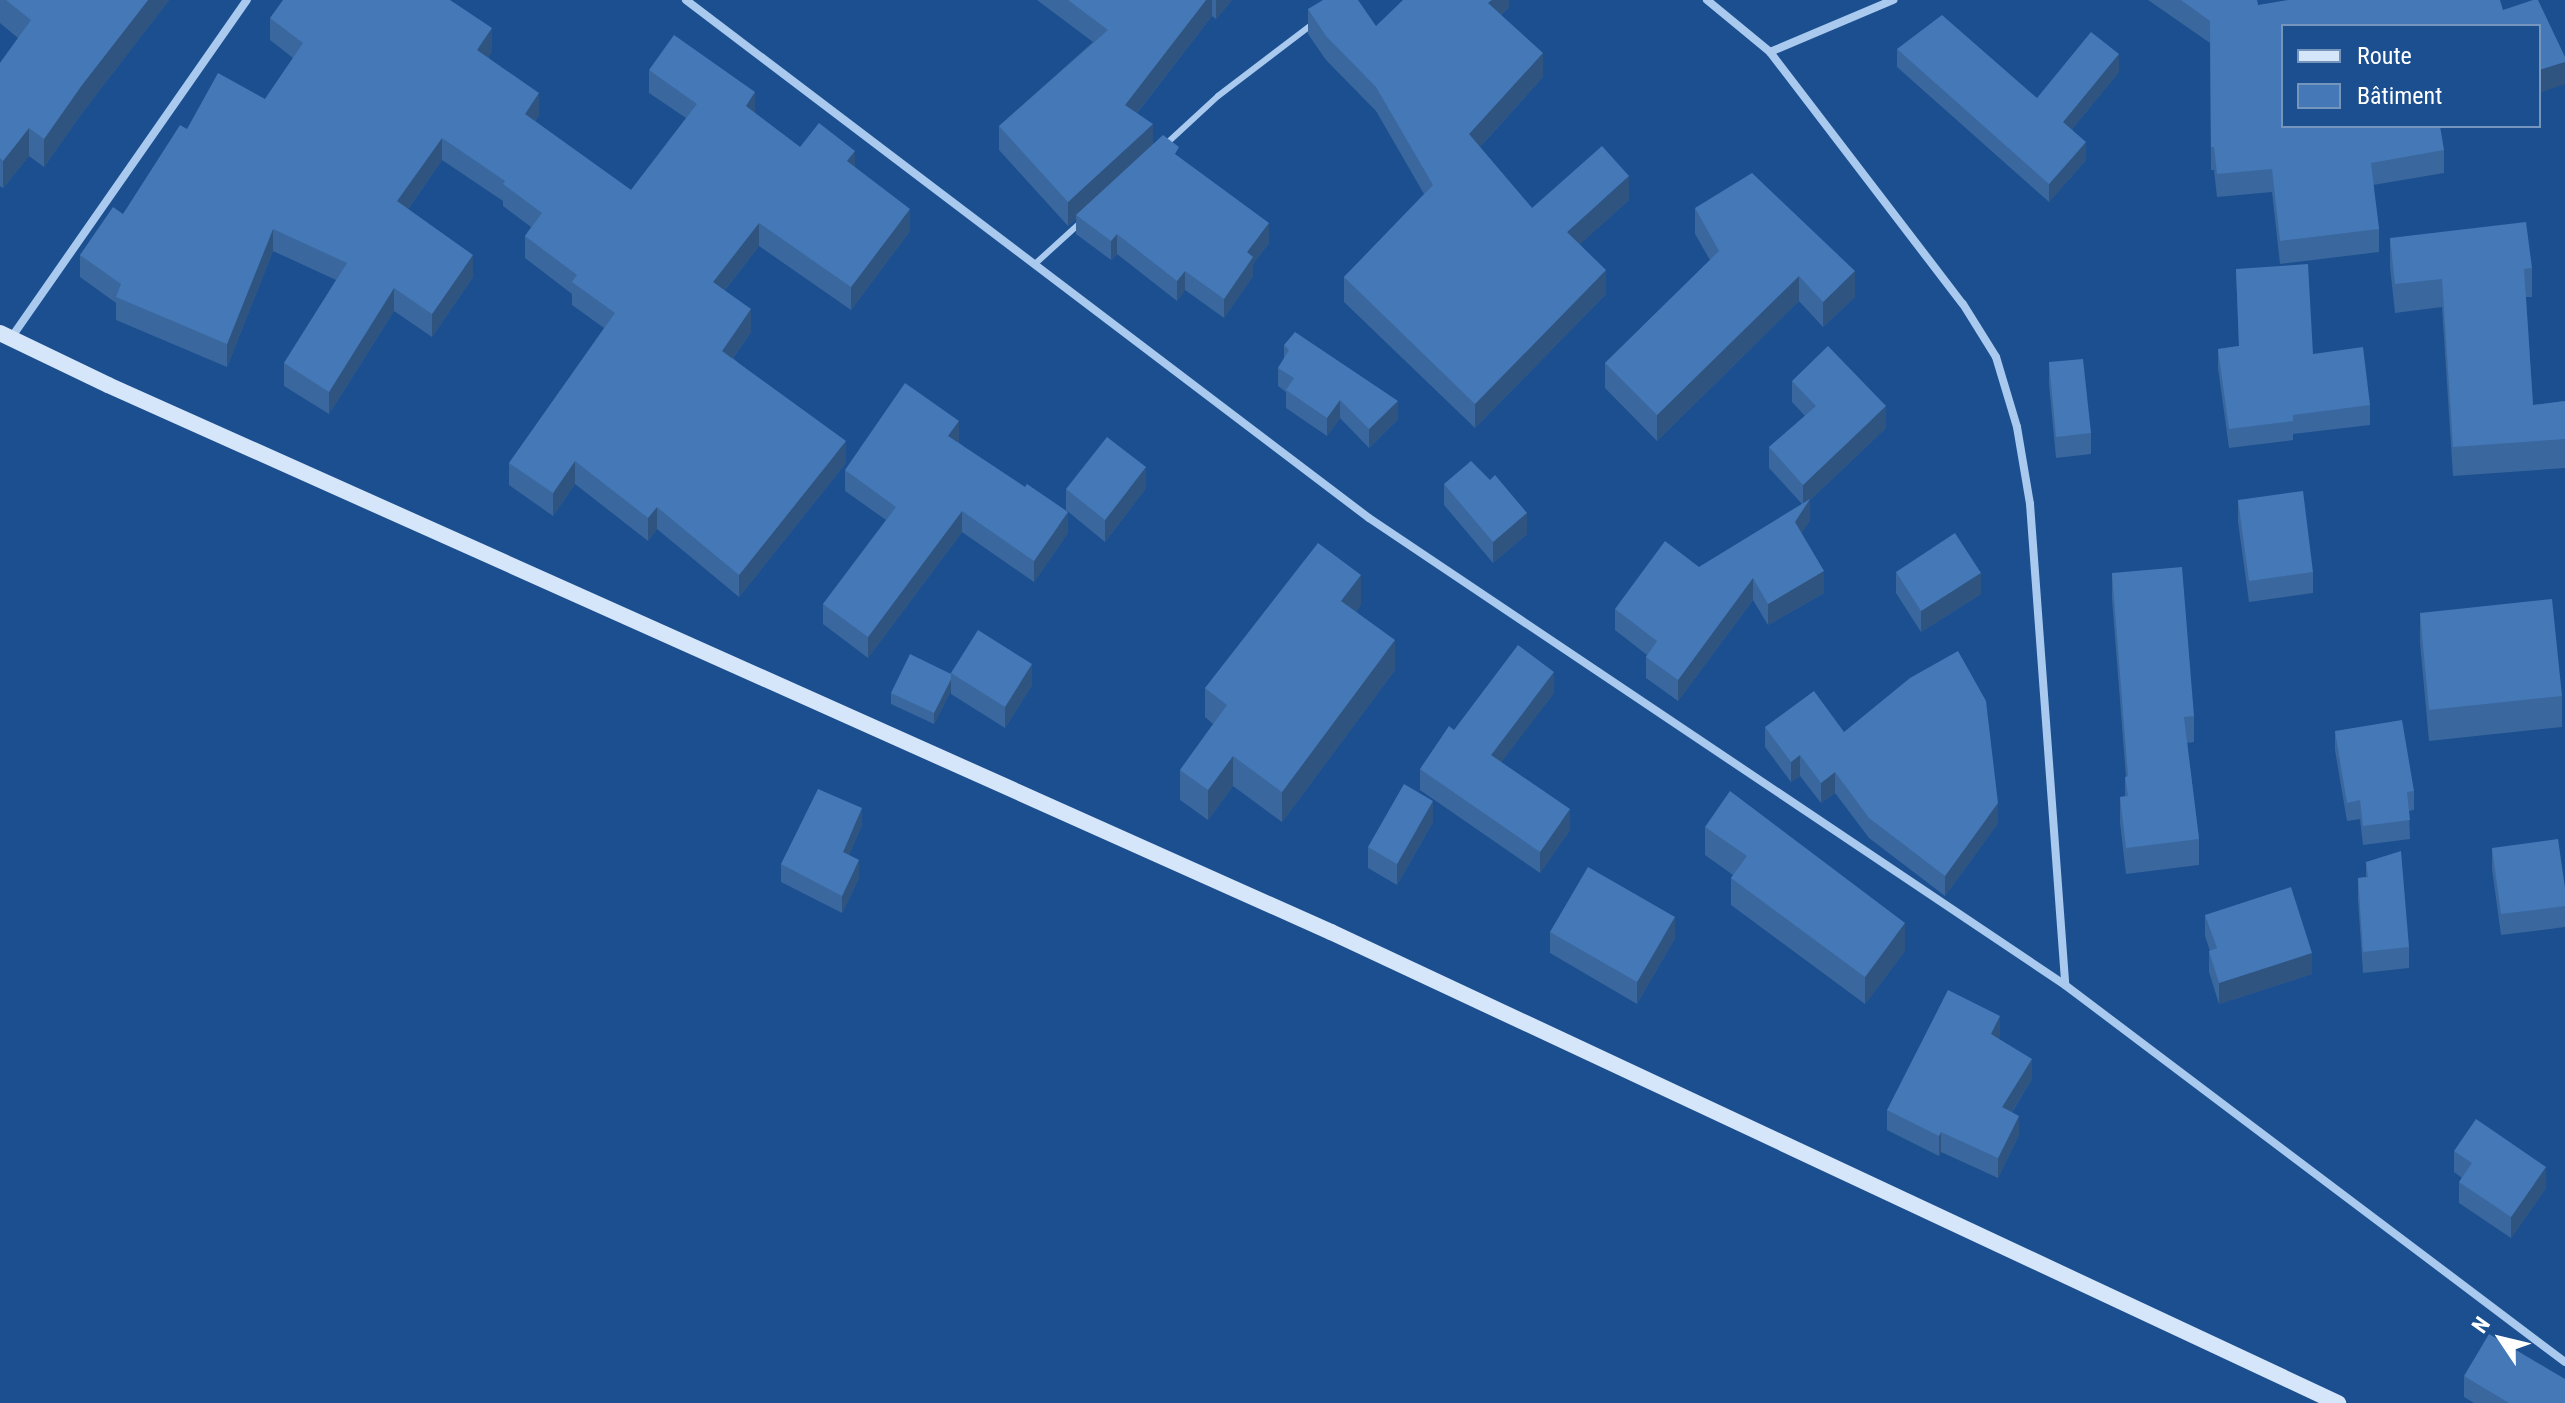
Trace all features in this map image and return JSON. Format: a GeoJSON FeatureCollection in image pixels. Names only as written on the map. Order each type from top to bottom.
{"type":"FeatureCollection","features":[{"type":"Feature","properties":{"kind":"street"},"geometry":{"type":"LineString","coordinates":[[247,0],[5,336],[1331,932],[2338,1403]]}},
{"type":"Feature","properties":{"kind":"street"},"geometry":{"type":"LineString","coordinates":[[686,0],[1369,518],[2065,985],[2565,1362]]}},
{"type":"Feature","properties":{"kind":"street"},"geometry":{"type":"LineString","coordinates":[[1707,0],[1770,52],[1963,304],[1996,357],[2017,427],[2030,504],[2065,985]]}},
{"type":"Feature","properties":{"kind":"street"},"geometry":{"type":"LineString","coordinates":[[1770,52],[1893,0]]}},
{"type":"Feature","properties":{"kind":"lane"},"geometry":{"type":"LineString","coordinates":[[1161,148],[1218,96],[1317,19]]}},
{"type":"Feature","properties":{"kind":"lane"},"geometry":{"type":"LineString","coordinates":[[1036,263],[1093,211]]}},
{"type":"Feature","properties":{"kind":"building"},"geometry":{"type":"Polygon","coordinates":[[[6,0],[148,0],[44,139],[29,128],[3,161],[0,158],[0,63],[31,20],[6,0]]]}},
{"type":"Feature","properties":{"kind":"building"},"geometry":{"type":"Polygon","coordinates":[[[283,0],[450,0],[492,28],[477,50],[539,93],[525,114],[631,190],[697,104],[649,70],[674,35],[755,92],[746,106],[800,147],[819,123],[855,151],[847,161],[910,209],[851,287],[759,223],[713,282],[751,309],[722,351],[846,441],[739,575],[657,507],[648,518],[575,461],[553,493],[509,463],[615,313],[572,282],[577,275],[525,236],[542,213],[503,184],[505,181],[442,138],[397,201],[473,255],[432,314],[394,288],[329,392],[284,363],[347,263],[273,229],[227,344],[116,297],[121,284],[80,255],[113,207],[123,214],[180,125],[187,129],[218,73],[265,99],[303,43],[270,18],[283,0]]]}},
{"type":"Feature","properties":{"kind":"building"},"geometry":{"type":"Polygon","coordinates":[[[1068,0],[1206,0],[1125,105],[1153,124],[1068,202],[999,126],[1108,30],[1068,0]]]}},
{"type":"Feature","properties":{"kind":"building"},"geometry":{"type":"Polygon","coordinates":[[[1323,0],[1358,0],[1376,26],[1403,0],[1492,0],[1488,3],[1543,53],[1469,134],[1532,208],[1602,146],[1629,176],[1567,232],[1606,270],[1475,404],[1344,277],[1433,185],[1376,87],[1326,36],[1308,9],[1323,0]]]}},
{"type":"Feature","properties":{"kind":"building"},"geometry":{"type":"Polygon","coordinates":[[[2181,0],[2257,0],[2258,5],[2288,0],[2500,0],[2503,10],[2538,0],[2565,62],[2541,69],[2541,24],[2281,24],[2281,128],[2440,128],[2444,150],[2371,163],[2379,229],[2280,241],[2272,169],[2217,174],[2214,147],[2211,147],[2210,21],[2181,0]]]}},
{"type":"Feature","properties":{"kind":"building"},"geometry":{"type":"Polygon","coordinates":[[[1942,15],[2037,98],[2091,32],[2119,54],[2063,122],[2086,142],[2049,184],[1897,49],[1942,15]]]}},
{"type":"Feature","properties":{"kind":"building"},"geometry":{"type":"Polygon","coordinates":[[[1163,135],[1179,147],[1175,154],[1269,223],[1247,252],[1253,257],[1224,299],[1185,271],[1177,281],[1117,234],[1111,241],[1076,215],[1163,135]]]}},
{"type":"Feature","properties":{"kind":"building"},"geometry":{"type":"Polygon","coordinates":[[[1752,173],[1855,271],[1823,302],[1799,276],[1657,415],[1605,363],[1719,251],[1695,208],[1752,173]]]}},
{"type":"Feature","properties":{"kind":"building"},"geometry":{"type":"Polygon","coordinates":[[[2526,222],[2532,268],[2524,269],[2533,405],[2565,401],[2565,439],[2453,447],[2442,279],[2395,284],[2390,238],[2526,222]]]}},
{"type":"Feature","properties":{"kind":"building"},"geometry":{"type":"Polygon","coordinates":[[[2308,264],[2313,354],[2363,347],[2370,405],[2293,415],[2293,421],[2229,429],[2218,349],[2239,346],[2236,269],[2308,264]]]}},
{"type":"Feature","properties":{"kind":"building"},"geometry":{"type":"Polygon","coordinates":[[[1295,332],[1398,401],[1369,429],[1340,400],[1327,418],[1286,390],[1294,378],[1278,368],[1289,350],[1284,345],[1295,332]]]}},
{"type":"Feature","properties":{"kind":"building"},"geometry":{"type":"Polygon","coordinates":[[[1828,346],[1886,406],[1803,485],[1769,447],[1816,406],[1792,381],[1828,346]]]}},
{"type":"Feature","properties":{"kind":"building"},"geometry":{"type":"Polygon","coordinates":[[[2083,359],[2091,433],[2056,437],[2049,362],[2083,359]]]}},
{"type":"Feature","properties":{"kind":"building"},"geometry":{"type":"Polygon","coordinates":[[[905,383],[959,421],[948,436],[1068,512],[1034,561],[962,511],[868,637],[823,604],[896,507],[845,470],[905,383]]]}},
{"type":"Feature","properties":{"kind":"building"},"geometry":{"type":"Polygon","coordinates":[[[1107,437],[1146,467],[1105,520],[1066,489],[1107,437]]]}},
{"type":"Feature","properties":{"kind":"building"},"geometry":{"type":"Polygon","coordinates":[[[1471,461],[1490,480],[1495,475],[1527,513],[1493,542],[1444,484],[1471,461]]]}},
{"type":"Feature","properties":{"kind":"building"},"geometry":{"type":"Polygon","coordinates":[[[2303,491],[2313,572],[2249,581],[2238,500],[2303,491]]]}},
{"type":"Feature","properties":{"kind":"building"},"geometry":{"type":"Polygon","coordinates":[[[1810,499],[1795,522],[1824,571],[1768,604],[1753,578],[1678,680],[1646,657],[1657,641],[1615,609],[1665,541],[1699,567],[1810,499]]]}},
{"type":"Feature","properties":{"kind":"building"},"geometry":{"type":"Polygon","coordinates":[[[1955,533],[1981,573],[1921,611],[1896,572],[1955,533]]]}},
{"type":"Feature","properties":{"kind":"building"},"geometry":{"type":"Polygon","coordinates":[[[1318,543],[1361,575],[1341,601],[1395,640],[1282,792],[1233,756],[1208,790],[1180,770],[1227,705],[1205,688],[1318,543]]]}},
{"type":"Feature","properties":{"kind":"building"},"geometry":{"type":"Polygon","coordinates":[[[2182,567],[2194,716],[2184,717],[2199,839],[2126,848],[2120,797],[2128,796],[2125,777],[2128,776],[2112,573],[2182,567]]]}},
{"type":"Feature","properties":{"kind":"building"},"geometry":{"type":"Polygon","coordinates":[[[2552,599],[2562,696],[2429,710],[2420,613],[2552,599]]]}},
{"type":"Feature","properties":{"kind":"building"},"geometry":{"type":"Polygon","coordinates":[[[978,630],[1032,664],[1005,707],[951,673],[978,630]]]}},
{"type":"Feature","properties":{"kind":"building"},"geometry":{"type":"Polygon","coordinates":[[[1518,645],[1554,672],[1491,755],[1570,809],[1540,852],[1420,769],[1449,726],[1454,730],[1518,645]]]}},
{"type":"Feature","properties":{"kind":"building"},"geometry":{"type":"Polygon","coordinates":[[[1958,651],[1986,701],[1998,803],[1945,876],[1869,818],[1835,772],[1821,783],[1800,755],[1791,762],[1765,727],[1814,691],[1844,732],[1910,678],[1958,651]]]}},
{"type":"Feature","properties":{"kind":"building"},"geometry":{"type":"Polygon","coordinates":[[[910,654],[951,674],[934,713],[891,693],[910,654]]]}},
{"type":"Feature","properties":{"kind":"building"},"geometry":{"type":"Polygon","coordinates":[[[2402,720],[2414,791],[2407,792],[2410,820],[2363,826],[2360,800],[2347,803],[2335,731],[2402,720]]]}},
{"type":"Feature","properties":{"kind":"building"},"geometry":{"type":"Polygon","coordinates":[[[1404,784],[1433,801],[1397,864],[1368,847],[1404,784]]]}},
{"type":"Feature","properties":{"kind":"building"},"geometry":{"type":"Polygon","coordinates":[[[818,789],[862,808],[843,852],[859,860],[842,896],[781,864],[818,789]]]}},
{"type":"Feature","properties":{"kind":"building"},"geometry":{"type":"Polygon","coordinates":[[[1730,791],[1905,923],[1865,977],[1731,878],[1747,856],[1705,827],[1730,791]]]}},
{"type":"Feature","properties":{"kind":"building"},"geometry":{"type":"Polygon","coordinates":[[[2558,839],[2565,906],[2501,914],[2492,848],[2558,839]]]}},
{"type":"Feature","properties":{"kind":"building"},"geometry":{"type":"Polygon","coordinates":[[[2401,851],[2409,947],[2363,952],[2358,878],[2368,877],[2366,862],[2401,851]]]}},
{"type":"Feature","properties":{"kind":"building"},"geometry":{"type":"Polygon","coordinates":[[[1588,867],[1675,917],[1637,982],[1550,932],[1588,867]]]}},
{"type":"Feature","properties":{"kind":"building"},"geometry":{"type":"Polygon","coordinates":[[[2291,887],[2312,953],[2219,983],[2209,951],[2217,948],[2205,915],[2291,887]]]}},
{"type":"Feature","properties":{"kind":"building"},"geometry":{"type":"Polygon","coordinates":[[[1948,990],[2000,1016],[1991,1034],[2032,1059],[2002,1107],[2019,1116],[1998,1158],[1941,1132],[1939,1136],[1887,1110],[1948,990]]]}},
{"type":"Feature","properties":{"kind":"building"},"geometry":{"type":"Polygon","coordinates":[[[2476,1119],[2546,1167],[2511,1217],[2459,1182],[2472,1163],[2454,1151],[2476,1119]]]}},
{"type":"Feature","properties":{"kind":"building"},"geometry":{"type":"Polygon","coordinates":[[[2489,1334],[2565,1379],[2565,1403],[2509,1403],[2464,1376],[2489,1334]]]}}]}
